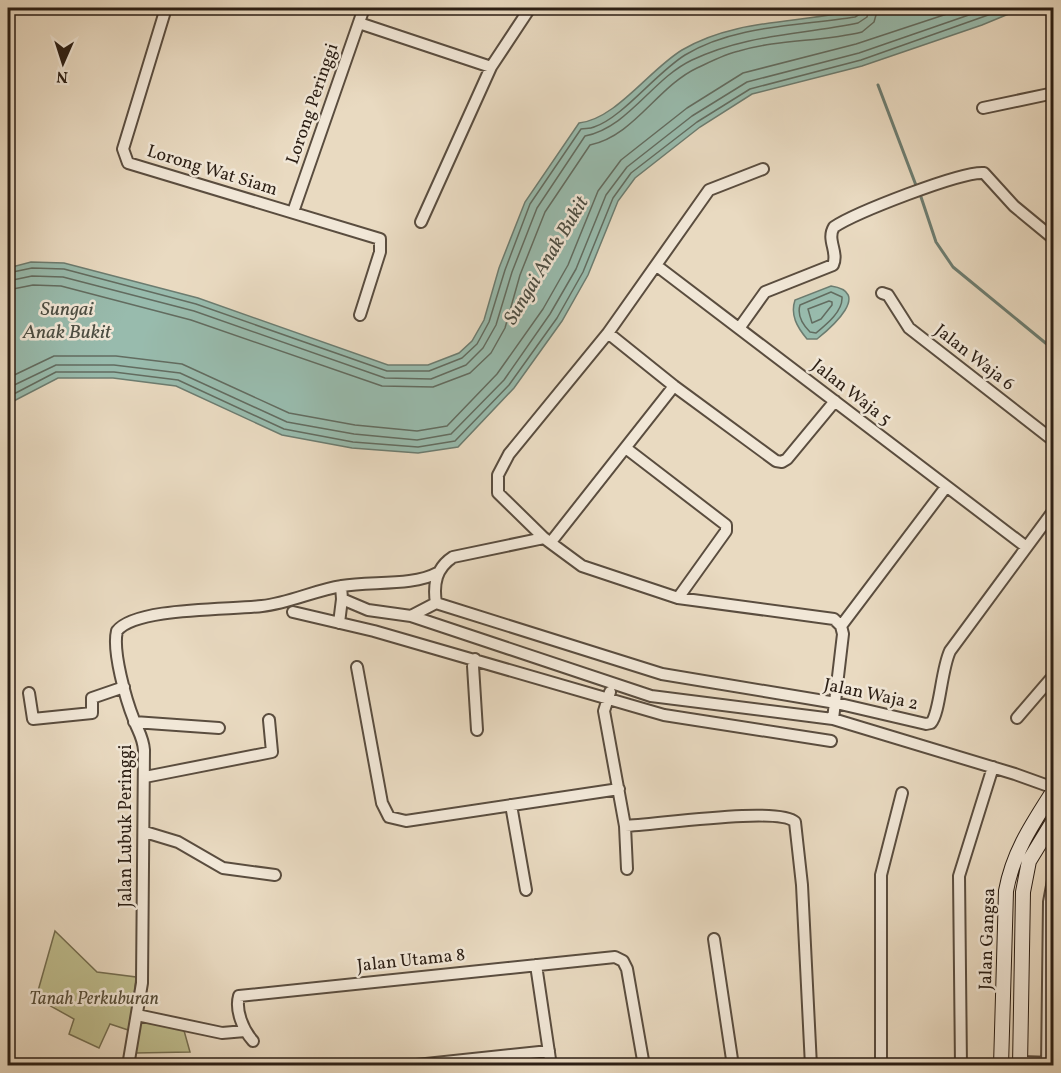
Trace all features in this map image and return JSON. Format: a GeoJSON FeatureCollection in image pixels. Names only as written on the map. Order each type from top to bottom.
{"type":"FeatureCollection","features":[{"type":"Feature","properties":{"kind":"main road","name":"Jalan Gangsa"},"geometry":{"type":"LineString","coordinates":[[1001,1065],[1006,891],[1023,838],[1053,789]]}},
{"type":"Feature","properties":{"kind":"main road","name":"Jalan Gangsa"},"geometry":{"type":"LineString","coordinates":[[1020,1064],[1023,892],[1029,861],[1053,820]]}},
{"type":"Feature","properties":{"kind":"street","name":"Lorong Wat Siam"},"geometry":{"type":"LineString","coordinates":[[166,8],[123,149],[128,163],[380,239],[380,252],[360,315]]}},
{"type":"Feature","properties":{"kind":"street","name":"Lorong Peringgi"},"geometry":{"type":"LineString","coordinates":[[293,212],[364,8]]}},
{"type":"Feature","properties":{"kind":"street"},"geometry":{"type":"LineString","coordinates":[[421,222],[491,67],[530,8]]}},
{"type":"Feature","properties":{"kind":"street"},"geometry":{"type":"LineString","coordinates":[[359,23],[491,67]]}},
{"type":"Feature","properties":{"kind":"street"},"geometry":{"type":"LineString","coordinates":[[983,108],[1053,93]]}},
{"type":"Feature","properties":{"kind":"street"},"geometry":{"type":"LineString","coordinates":[[763,169],[709,190],[608,333],[509,454],[498,475],[500,497],[548,540],[582,566],[678,598],[834,619],[841,626],[843,634],[833,719]]}},
{"type":"Feature","properties":{"kind":"street"},"geometry":{"type":"LineString","coordinates":[[740,327],[765,292],[833,265],[835,256],[830,237],[834,227],[928,188],[973,174],[984,173],[1014,206],[1053,239]]}},
{"type":"Feature","properties":{"kind":"street","name":"Jalan Waja 5"},"geometry":{"type":"LineString","coordinates":[[657,266],[1025,546]]}},
{"type":"Feature","properties":{"kind":"street","name":"Jalan Waja 6"},"geometry":{"type":"LineString","coordinates":[[882,293],[888,296],[909,328],[1053,441]]}},
{"type":"Feature","properties":{"kind":"street"},"geometry":{"type":"LineString","coordinates":[[608,333],[674,386],[782,462],[787,459],[835,401]]}},
{"type":"Feature","properties":{"kind":"street"},"geometry":{"type":"LineString","coordinates":[[411,615],[436,603],[437,573],[441,564],[453,557],[548,540],[627,449],[674,386]]}},
{"type":"Feature","properties":{"kind":"street"},"geometry":{"type":"LineString","coordinates":[[627,449],[726,525],[726,531],[678,598]]}},
{"type":"Feature","properties":{"kind":"street"},"geometry":{"type":"LineString","coordinates":[[841,626],[946,488]]}},
{"type":"Feature","properties":{"kind":"street","name":"Jalan Waja 2"},"geometry":{"type":"LineString","coordinates":[[436,603],[662,675],[836,704],[931,723],[937,715],[941,677],[950,651],[1053,510]]}},
{"type":"Feature","properties":{"kind":"street","name":"Jalan Lubuk Peringgi"},"geometry":{"type":"LineString","coordinates":[[128,1065],[142,983],[144,741],[134,722],[124,687],[116,636],[126,622],[151,615],[265,606],[341,586],[421,578],[437,573]]}},
{"type":"Feature","properties":{"kind":"street"},"geometry":{"type":"LineString","coordinates":[[339,623],[341,586]]}},
{"type":"Feature","properties":{"kind":"street"},"geometry":{"type":"LineString","coordinates":[[342,599],[368,610],[411,615],[651,696],[833,719],[993,767],[1053,789]]}},
{"type":"Feature","properties":{"kind":"street"},"geometry":{"type":"LineString","coordinates":[[293,612],[475,660],[664,715],[831,741]]}},
{"type":"Feature","properties":{"kind":"street"},"geometry":{"type":"LineString","coordinates":[[475,660],[473,666],[477,730]]}},
{"type":"Feature","properties":{"kind":"street"},"geometry":{"type":"LineString","coordinates":[[357,667],[382,804],[389,817],[406,821],[618,789]]}},
{"type":"Feature","properties":{"kind":"street"},"geometry":{"type":"LineString","coordinates":[[1017,718],[1053,675]]}},
{"type":"Feature","properties":{"kind":"street"},"geometry":{"type":"LineString","coordinates":[[612,684],[604,711],[625,826],[627,869]]}},
{"type":"Feature","properties":{"kind":"street"},"geometry":{"type":"LineString","coordinates":[[29,693],[33,719],[92,713],[92,698],[124,687]]}},
{"type":"Feature","properties":{"kind":"street"},"geometry":{"type":"LineString","coordinates":[[726,724],[729,706]]}},
{"type":"Feature","properties":{"kind":"street"},"geometry":{"type":"LineString","coordinates":[[144,777],[272,752],[269,720]]}},
{"type":"Feature","properties":{"kind":"street"},"geometry":{"type":"LineString","coordinates":[[134,722],[219,728]]}},
{"type":"Feature","properties":{"kind":"street"},"geometry":{"type":"LineString","coordinates":[[961,1065],[960,876],[993,767]]}},
{"type":"Feature","properties":{"kind":"street"},"geometry":{"type":"LineString","coordinates":[[881,1065],[881,875],[902,793]]}},
{"type":"Feature","properties":{"kind":"street"},"geometry":{"type":"LineString","coordinates":[[511,805],[526,890]]}},
{"type":"Feature","properties":{"kind":"street"},"geometry":{"type":"LineString","coordinates":[[625,826],[762,815],[786,816],[795,822],[802,885],[811,1065]]}},
{"type":"Feature","properties":{"kind":"street"},"geometry":{"type":"LineString","coordinates":[[145,832],[178,842],[223,868],[275,875]]}},
{"type":"Feature","properties":{"kind":"street"},"geometry":{"type":"LineString","coordinates":[[1020,1064],[1049,1064],[1049,902],[1053,875]]}},
{"type":"Feature","properties":{"kind":"street"},"geometry":{"type":"LineString","coordinates":[[714,939],[732,1065]]}},
{"type":"Feature","properties":{"kind":"street","name":"Jalan Utama 8"},"geometry":{"type":"LineString","coordinates":[[245,1031],[237,1003],[239,996],[615,957],[623,960],[644,1065]]}},
{"type":"Feature","properties":{"kind":"street"},"geometry":{"type":"LineString","coordinates":[[536,965],[551,1065]]}},
{"type":"Feature","properties":{"kind":"street"},"geometry":{"type":"LineString","coordinates":[[137,1015],[222,1033],[245,1031],[253,1041]]}},
{"type":"Feature","properties":{"kind":"street"},"geometry":{"type":"LineString","coordinates":[[407,1065],[549,1051]]}},
{"type":"Feature","properties":{"kind":"green space","name":"Tanah Perkuburan"},"geometry":{"type":"Polygon","coordinates":[[[55,931],[97,972],[136,977],[131,1031],[110,1024],[99,1048],[69,1034],[74,1019],[36,998],[55,931]]]}},
{"type":"Feature","properties":{"kind":"green space","name":"Tanah Perkuburan"},"geometry":{"type":"Polygon","coordinates":[[[141,1017],[183,1027],[190,1052],[135,1053],[141,1017]]]}},
{"type":"Feature","properties":{"kind":"water","name":"Sungai Anak Bukit"},"geometry":{"type":"Polygon","coordinates":[[[865,8],[1023,8],[982,25],[862,66],[752,94],[700,127],[635,178],[618,201],[588,275],[562,321],[514,388],[458,447],[418,453],[352,448],[282,435],[176,386],[113,378],[58,378],[8,404],[8,268],[31,262],[64,263],[198,298],[388,365],[428,365],[459,353],[472,341],[484,320],[499,268],[525,202],[579,123],[593,120],[606,113],[670,59],[703,39],[748,26],[819,17],[865,8]]]}},
{"type":"Feature","properties":{"kind":"water"},"geometry":{"type":"Polygon","coordinates":[[[831,286],[843,290],[848,295],[849,302],[839,319],[817,339],[807,339],[795,321],[793,311],[795,300],[831,286]]]}},
{"type":"Feature","properties":{"kind":"waterway"},"geometry":{"type":"LineString","coordinates":[[878,85],[917,188]]}},
{"type":"Feature","properties":{"kind":"waterway"},"geometry":{"type":"LineString","coordinates":[[920,194],[936,242],[953,267],[1054,350]]}}]}
